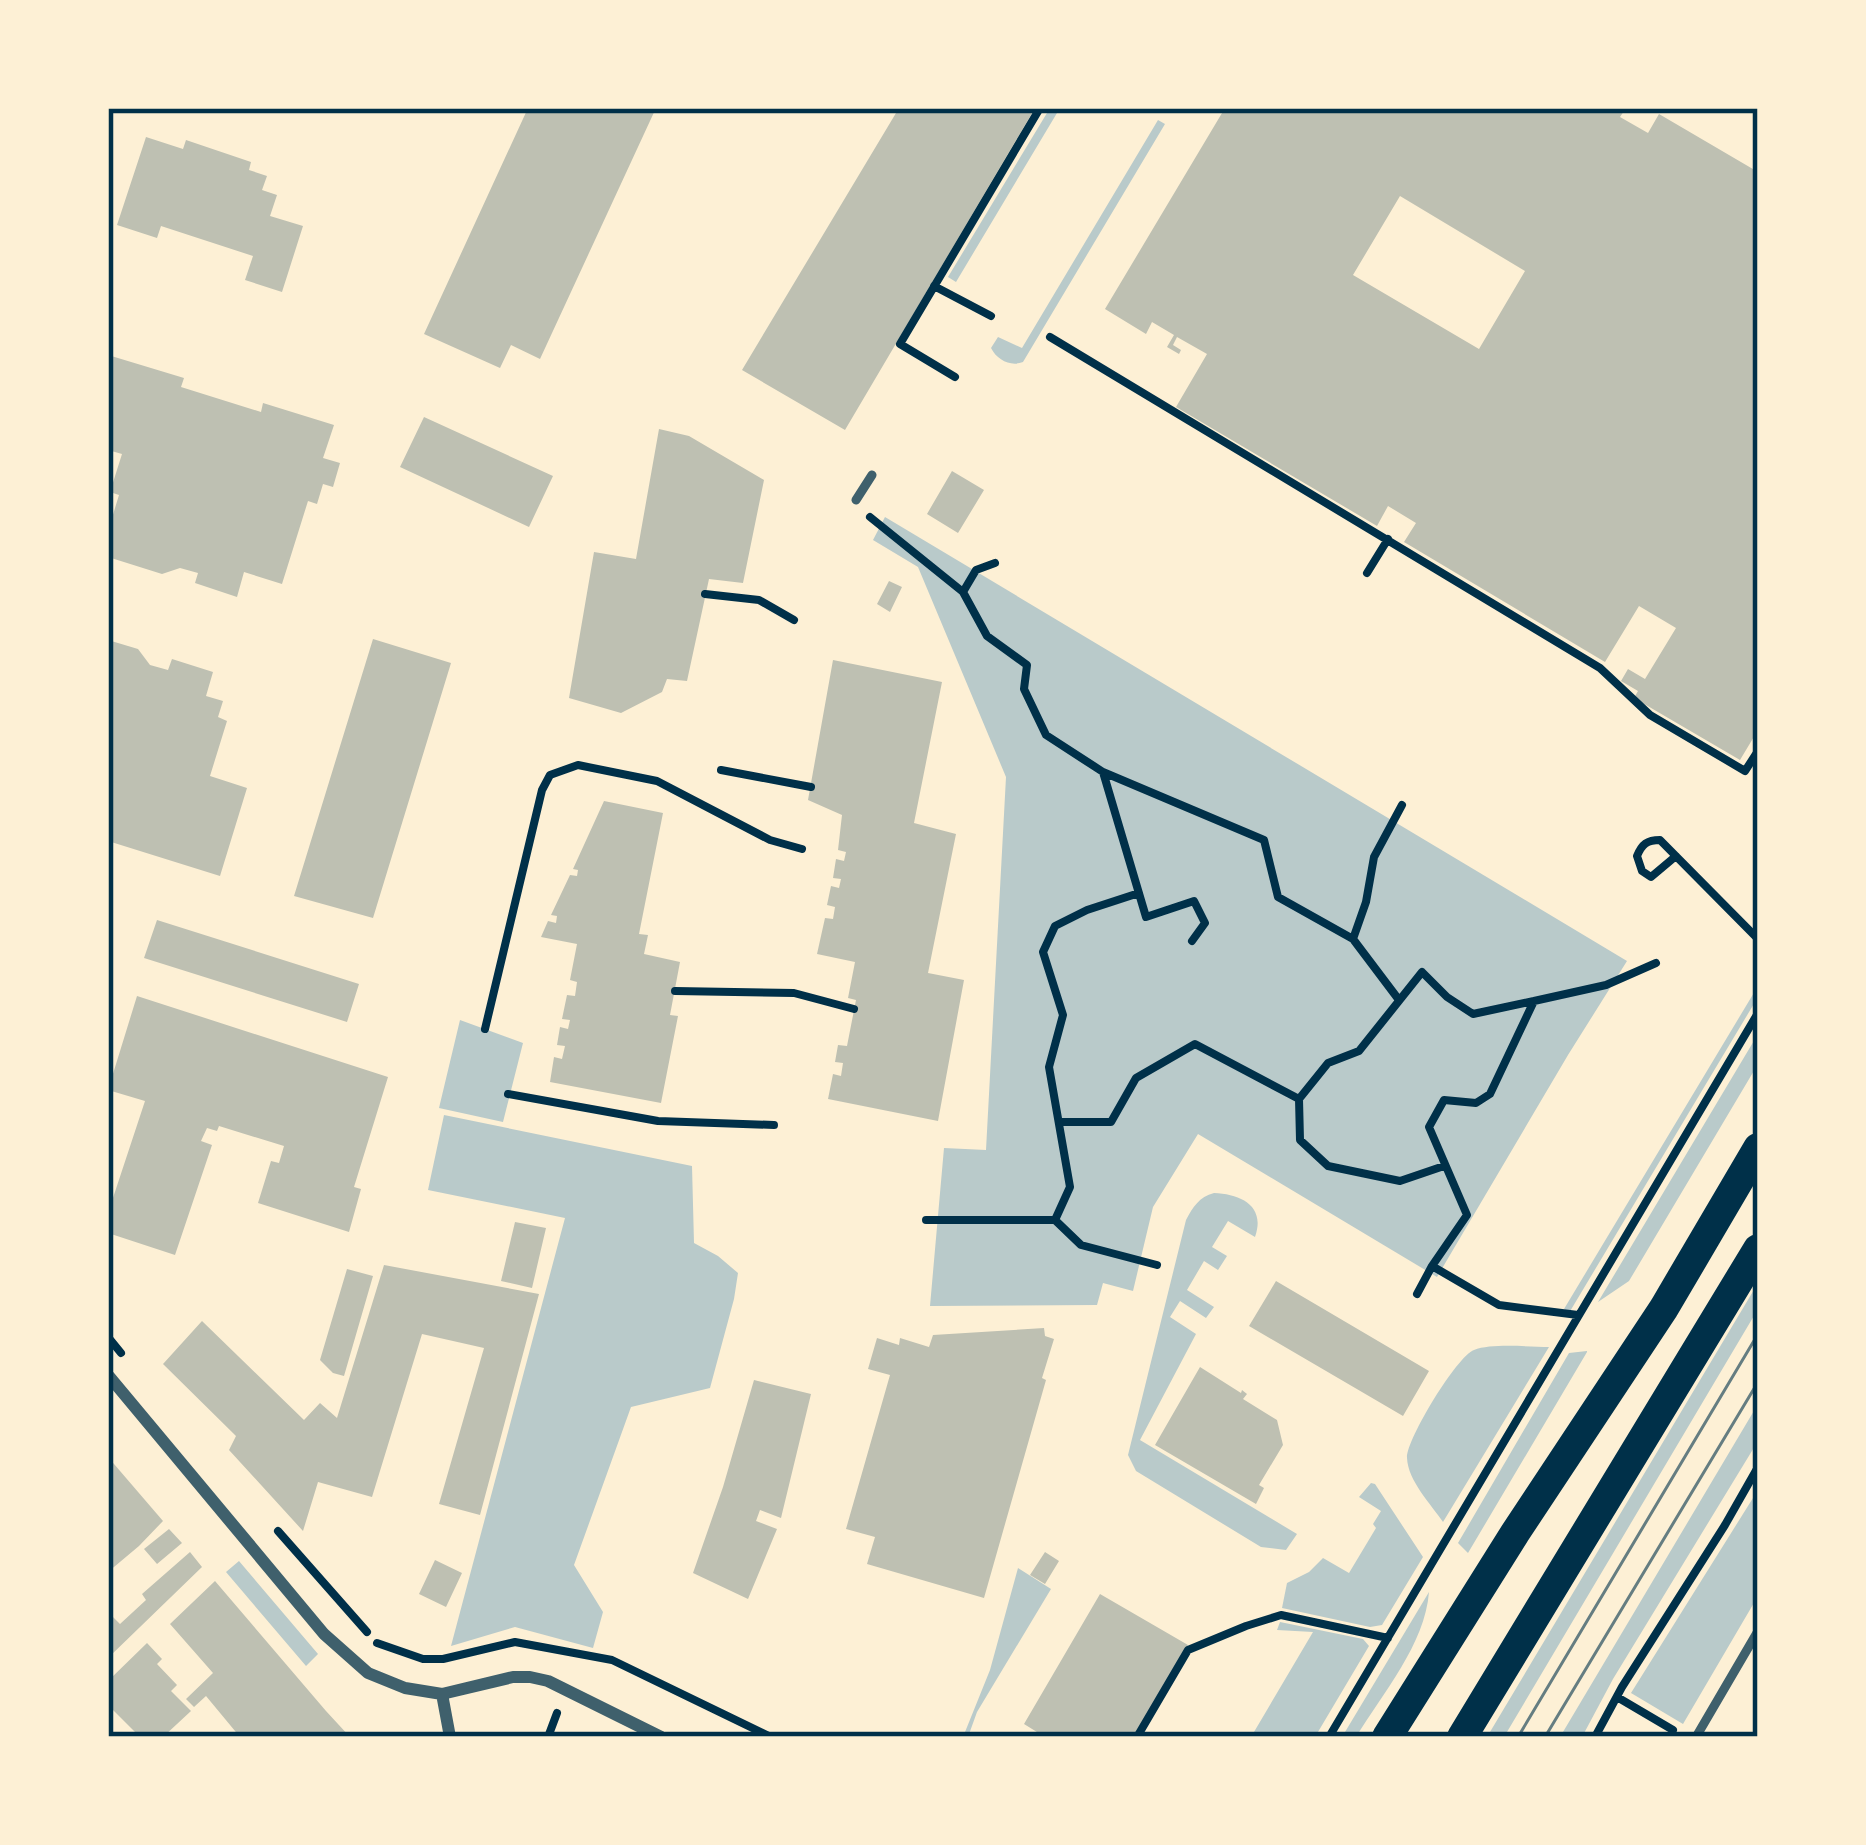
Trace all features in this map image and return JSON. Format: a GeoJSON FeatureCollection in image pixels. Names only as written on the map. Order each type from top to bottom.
{"type":"FeatureCollection","features":[{"type":"Feature","properties":{"kind":"main road"},"geometry":{"type":"LineString","coordinates":[[1387,1737],[1664,1308],[1758,1148]]}},
{"type":"Feature","properties":{"kind":"main road"},"geometry":{"type":"LineString","coordinates":[[1462,1737],[1758,1249]]}},
{"type":"Feature","properties":{"kind":"street"},"geometry":{"type":"LineString","coordinates":[[108,1375],[324,1634],[368,1673],[405,1688],[442,1694],[530,1677],[548,1681],[662,1737]]}},
{"type":"Feature","properties":{"kind":"street"},"geometry":{"type":"LineString","coordinates":[[442,1694],[450,1737]]}},
{"type":"Feature","properties":{"kind":"lane"},"geometry":{"type":"LineString","coordinates":[[854,504],[872,475]]}},
{"type":"Feature","properties":{"kind":"lane"},"geometry":{"type":"LineString","coordinates":[[1696,1737],[1758,1631]]}},
{"type":"Feature","properties":{"kind":"path"},"geometry":{"type":"LineString","coordinates":[[955,377],[899,344],[1040,108]]}},
{"type":"Feature","properties":{"kind":"path"},"geometry":{"type":"LineString","coordinates":[[934,286],[991,316]]}},
{"type":"Feature","properties":{"kind":"path"},"geometry":{"type":"LineString","coordinates":[[1050,337],[1600,668],[1650,715],[1745,771],[1758,751]]}},
{"type":"Feature","properties":{"kind":"path"},"geometry":{"type":"LineString","coordinates":[[854,504],[963,592],[987,636],[1027,664],[1024,689],[1046,735],[1103,772],[1264,840],[1278,897],[1353,940],[1399,1001]]}},
{"type":"Feature","properties":{"kind":"path"},"geometry":{"type":"LineString","coordinates":[[1367,573],[1388,539]]}},
{"type":"Feature","properties":{"kind":"path"},"geometry":{"type":"LineString","coordinates":[[963,592],[976,569],[995,563]]}},
{"type":"Feature","properties":{"kind":"path"},"geometry":{"type":"LineString","coordinates":[[706,594],[759,600],[794,620]]}},
{"type":"Feature","properties":{"kind":"path"},"geometry":{"type":"LineString","coordinates":[[485,1029],[542,790],[550,775],[578,765],[656,782],[770,840],[802,849]]}},
{"type":"Feature","properties":{"kind":"path"},"geometry":{"type":"LineString","coordinates":[[722,770],[811,787]]}},
{"type":"Feature","properties":{"kind":"path"},"geometry":{"type":"LineString","coordinates":[[1103,772],[1146,916],[1195,902],[1204,923],[1192,940]]}},
{"type":"Feature","properties":{"kind":"path"},"geometry":{"type":"LineString","coordinates":[[1353,940],[1374,857],[1402,805]]}},
{"type":"Feature","properties":{"kind":"path"},"geometry":{"type":"LineString","coordinates":[[1676,856],[1651,877],[1638,864],[1640,849],[1650,840],[1660,840],[1676,856],[1758,939]]}},
{"type":"Feature","properties":{"kind":"path"},"geometry":{"type":"LineString","coordinates":[[1055,1220],[1070,1187],[1049,1067],[1063,1015],[1043,952],[1055,926],[1139,893]]}},
{"type":"Feature","properties":{"kind":"path"},"geometry":{"type":"LineString","coordinates":[[1444,1166],[1400,1181],[1328,1166],[1300,1140],[1299,1099],[1328,1063],[1359,1051],[1422,972],[1473,1015],[1606,985],[1656,963]]}},
{"type":"Feature","properties":{"kind":"path"},"geometry":{"type":"LineString","coordinates":[[675,992],[794,994],[854,1009]]}},
{"type":"Feature","properties":{"kind":"path"},"geometry":{"type":"LineString","coordinates":[[1417,1294],[1467,1215],[1429,1127],[1444,1100],[1477,1103],[1490,1094],[1534,1000]]}},
{"type":"Feature","properties":{"kind":"path"},"geometry":{"type":"LineString","coordinates":[[1329,1737],[1758,1013]]}},
{"type":"Feature","properties":{"kind":"path"},"geometry":{"type":"LineString","coordinates":[[1059,1122],[1111,1122],[1136,1078],[1195,1044],[1299,1099]]}},
{"type":"Feature","properties":{"kind":"path"},"geometry":{"type":"LineString","coordinates":[[508,1094],[658,1121],[774,1125]]}},
{"type":"Feature","properties":{"kind":"path"},"geometry":{"type":"LineString","coordinates":[[926,1220],[1055,1220],[1081,1245],[1156,1264]]}},
{"type":"Feature","properties":{"kind":"path"},"geometry":{"type":"LineString","coordinates":[[1432,1266],[1499,1305],[1578,1315]]}},
{"type":"Feature","properties":{"kind":"path"},"geometry":{"type":"LineString","coordinates":[[108,1337],[129,1361]]}},
{"type":"Feature","properties":{"kind":"path"},"geometry":{"type":"LineString","coordinates":[[1595,1737],[1758,1466]]}},
{"type":"Feature","properties":{"kind":"path"},"geometry":{"type":"LineString","coordinates":[[266,1516],[376,1642],[423,1659],[515,1642],[612,1660],[771,1737]]}},
{"type":"Feature","properties":{"kind":"path"},"geometry":{"type":"LineString","coordinates":[[1137,1737],[1188,1650],[1246,1626],[1281,1615],[1388,1638]]}},
{"type":"Feature","properties":{"kind":"path"},"geometry":{"type":"LineString","coordinates":[[1617,1697],[1665,1726]]}},
{"type":"Feature","properties":{"kind":"path"},"geometry":{"type":"LineString","coordinates":[[548,1737],[558,1712]]}},
{"type":"Feature","properties":{"kind":"shaded area"},"geometry":{"type":"Polygon","coordinates":[[[1050,108],[1060,108],[956,282],[948,277],[1050,108]]]}},
{"type":"Feature","properties":{"kind":"shaded area"},"geometry":{"type":"Polygon","coordinates":[[[1158,120],[1165,124],[1023,362],[1001,359],[991,348],[998,337],[1022,348],[1158,120]]]}},
{"type":"Feature","properties":{"kind":"shaded area"},"geometry":{"type":"Polygon","coordinates":[[[885,517],[1627,961],[1437,1277],[1198,1134],[1153,1207],[1133,1291],[1103,1283],[1097,1305],[930,1306],[944,1148],[986,1150],[1006,777],[918,567],[873,540],[885,517]]]}},
{"type":"Feature","properties":{"kind":"shaded area"},"geometry":{"type":"Polygon","coordinates":[[[1758,986],[1758,997],[1569,1313],[1564,1309],[1758,986]]]}},
{"type":"Feature","properties":{"kind":"shaded area"},"geometry":{"type":"Polygon","coordinates":[[[460,1020],[523,1043],[503,1122],[439,1108],[460,1020]]]}},
{"type":"Feature","properties":{"kind":"shaded area"},"geometry":{"type":"Polygon","coordinates":[[[1758,1034],[1758,1064],[1629,1281],[1598,1302],[1758,1034]]]}},
{"type":"Feature","properties":{"kind":"shaded area"},"geometry":{"type":"Polygon","coordinates":[[[444,1115],[692,1166],[694,1243],[738,1273],[710,1388],[631,1407],[574,1565],[603,1612],[593,1648],[515,1627],[451,1646],[565,1218],[428,1190],[444,1115]]]}},
{"type":"Feature","properties":{"kind":"shaded area"},"geometry":{"type":"Polygon","coordinates":[[[1214,1193],[1249,1204],[1257,1217],[1255,1237],[1228,1221],[1212,1247],[1227,1256],[1218,1270],[1204,1261],[1187,1290],[1214,1307],[1206,1318],[1180,1301],[1170,1317],[1196,1334],[1140,1440],[1297,1534],[1286,1550],[1261,1547],[1136,1471],[1128,1455],[1186,1220],[1197,1203],[1214,1193]]]}},
{"type":"Feature","properties":{"kind":"shaded area"},"geometry":{"type":"Polygon","coordinates":[[[1758,1283],[1758,1309],[1504,1737],[1487,1737],[1758,1283]]]}},
{"type":"Feature","properties":{"kind":"shaded area"},"geometry":{"type":"Polygon","coordinates":[[[1549,1347],[1443,1522],[1416,1484],[1407,1458],[1434,1400],[1474,1350],[1549,1347]]]}},
{"type":"Feature","properties":{"kind":"shaded area"},"geometry":{"type":"Polygon","coordinates":[[[1587,1351],[1468,1553],[1458,1543],[1569,1353],[1587,1351]]]}},
{"type":"Feature","properties":{"kind":"shaded area"},"geometry":{"type":"Polygon","coordinates":[[[1758,1404],[1758,1441],[1582,1737],[1560,1737],[1758,1404]]]}},
{"type":"Feature","properties":{"kind":"shaded area"},"geometry":{"type":"Polygon","coordinates":[[[1371,1483],[1423,1557],[1382,1625],[1370,1627],[1282,1608],[1287,1583],[1323,1558],[1349,1573],[1381,1511],[1359,1497],[1371,1483]]]}},
{"type":"Feature","properties":{"kind":"shaded area"},"geometry":{"type":"Polygon","coordinates":[[[1758,1490],[1758,1596],[1683,1724],[1631,1693],[1758,1490]]]}},
{"type":"Feature","properties":{"kind":"shaded area"},"geometry":{"type":"Polygon","coordinates":[[[239,1561],[318,1654],[306,1666],[226,1572],[239,1561]]]}},
{"type":"Feature","properties":{"kind":"shaded area"},"geometry":{"type":"Polygon","coordinates":[[[1018,1568],[1051,1589],[977,1712],[968,1737],[963,1737],[990,1670],[1018,1568]]]}},
{"type":"Feature","properties":{"kind":"shaded area"},"geometry":{"type":"Polygon","coordinates":[[[1429,1592],[1420,1630],[1401,1667],[1356,1737],[1342,1737],[1429,1592]]]}},
{"type":"Feature","properties":{"kind":"shaded area"},"geometry":{"type":"Polygon","coordinates":[[[1280,1622],[1363,1639],[1369,1646],[1315,1737],[1251,1737],[1313,1632],[1277,1630],[1280,1622]]]}},
{"type":"Feature","properties":{"kind":"building"},"geometry":{"type":"Polygon","coordinates":[[[528,108],[656,108],[540,359],[511,345],[500,368],[424,334],[528,108]]]}},
{"type":"Feature","properties":{"kind":"building"},"geometry":{"type":"Polygon","coordinates":[[[899,108],[1035,108],[845,430],[742,370],[899,108]]]}},
{"type":"Feature","properties":{"kind":"building"},"geometry":{"type":"Polygon","coordinates":[[[1225,108],[1626,108],[1620,117],[1648,133],[1659,114],[1758,172],[1758,730],[1740,760],[1634,698],[1638,691],[1621,681],[1628,669],[1645,679],[1676,628],[1639,606],[1605,662],[1404,542],[1416,523],[1388,506],[1377,526],[1176,407],[1207,354],[1177,337],[1173,345],[1181,350],[1179,354],[1167,347],[1174,335],[1152,322],[1146,334],[1105,309],[1225,108]],[[1400,196],[1353,275],[1479,349],[1525,271],[1400,196]]]}},
{"type":"Feature","properties":{"kind":"building"},"geometry":{"type":"Polygon","coordinates":[[[146,137],[183,149],[186,140],[251,162],[249,170],[267,176],[262,190],[277,195],[270,216],[303,226],[282,292],[245,280],[253,256],[161,226],[157,238],[117,225],[146,137]]]}},
{"type":"Feature","properties":{"kind":"building"},"geometry":{"type":"Polygon","coordinates":[[[108,355],[184,378],[181,387],[261,412],[263,403],[334,425],[323,458],[340,463],[333,487],[323,484],[317,504],[308,501],[282,584],[244,572],[237,597],[195,583],[198,573],[180,568],[162,574],[108,557],[108,531],[119,495],[110,492],[122,454],[108,450],[108,355]]]}},
{"type":"Feature","properties":{"kind":"building"},"geometry":{"type":"Polygon","coordinates":[[[424,417],[553,476],[529,527],[400,467],[424,417]]]}},
{"type":"Feature","properties":{"kind":"building"},"geometry":{"type":"Polygon","coordinates":[[[659,429],[689,436],[764,480],[743,583],[709,579],[687,681],[667,679],[662,692],[621,713],[569,698],[594,552],[636,559],[659,429]]]}},
{"type":"Feature","properties":{"kind":"building"},"geometry":{"type":"Polygon","coordinates":[[[952,471],[984,490],[958,533],[927,514],[952,471]]]}},
{"type":"Feature","properties":{"kind":"building"},"geometry":{"type":"Polygon","coordinates":[[[889,581],[902,587],[890,612],[877,604],[889,581]]]}},
{"type":"Feature","properties":{"kind":"building"},"geometry":{"type":"Polygon","coordinates":[[[373,639],[451,663],[373,918],[294,896],[373,639]]]}},
{"type":"Feature","properties":{"kind":"building"},"geometry":{"type":"Polygon","coordinates":[[[108,640],[138,649],[150,665],[168,670],[172,659],[213,672],[206,696],[223,701],[218,717],[227,721],[210,776],[247,788],[220,876],[108,841],[108,640]]]}},
{"type":"Feature","properties":{"kind":"building"},"geometry":{"type":"Polygon","coordinates":[[[833,660],[942,682],[914,823],[956,834],[928,973],[964,980],[938,1121],[828,1099],[833,1074],[841,1076],[843,1063],[835,1062],[838,1045],[847,1046],[856,1000],[848,998],[855,962],[817,954],[825,918],[833,919],[835,907],[827,905],[831,886],[839,888],[841,879],[833,878],[836,859],[844,861],[846,852],[838,850],[842,815],[808,800],[833,660]]]}},
{"type":"Feature","properties":{"kind":"building"},"geometry":{"type":"Polygon","coordinates":[[[604,801],[663,813],[639,934],[648,935],[644,954],[680,962],[670,1015],[678,1016],[661,1103],[550,1082],[554,1057],[562,1059],[565,1046],[557,1045],[560,1027],[568,1029],[570,1020],[562,1019],[567,995],[575,996],[577,982],[570,980],[577,944],[541,937],[548,921],[556,923],[557,916],[551,915],[570,875],[577,876],[578,870],[573,869],[604,801]]]}},
{"type":"Feature","properties":{"kind":"building"},"geometry":{"type":"Polygon","coordinates":[[[157,920],[359,984],[347,1022],[144,958],[157,920]]]}},
{"type":"Feature","properties":{"kind":"building"},"geometry":{"type":"Polygon","coordinates":[[[137,996],[388,1077],[354,1187],[361,1189],[349,1232],[258,1203],[271,1161],[279,1163],[284,1146],[219,1126],[217,1131],[207,1128],[201,1141],[212,1145],[175,1255],[108,1233],[108,1213],[145,1101],[108,1090],[137,996]]]}},
{"type":"Feature","properties":{"kind":"building"},"geometry":{"type":"Polygon","coordinates":[[[515,1222],[546,1228],[532,1288],[501,1281],[515,1222]]]}},
{"type":"Feature","properties":{"kind":"building"},"geometry":{"type":"Polygon","coordinates":[[[384,1265],[539,1294],[480,1515],[439,1504],[484,1348],[422,1334],[372,1497],[318,1482],[303,1531],[229,1450],[236,1436],[163,1364],[202,1321],[304,1420],[320,1403],[337,1418],[384,1265]]]}},
{"type":"Feature","properties":{"kind":"building"},"geometry":{"type":"Polygon","coordinates":[[[347,1269],[373,1276],[344,1376],[333,1373],[320,1360],[347,1269]]]}},
{"type":"Feature","properties":{"kind":"building"},"geometry":{"type":"Polygon","coordinates":[[[1276,1281],[1429,1371],[1403,1416],[1249,1326],[1276,1281]]]}},
{"type":"Feature","properties":{"kind":"building"},"geometry":{"type":"Polygon","coordinates":[[[1044,1328],[1045,1336],[1054,1339],[1042,1378],[1046,1380],[984,1598],[867,1564],[875,1537],[846,1529],[890,1375],[868,1369],[877,1338],[899,1345],[900,1338],[929,1347],[933,1335],[1044,1328]]]}},
{"type":"Feature","properties":{"kind":"building"},"geometry":{"type":"Polygon","coordinates":[[[1200,1367],[1242,1390],[1247,1394],[1243,1399],[1277,1420],[1283,1445],[1259,1485],[1264,1488],[1256,1504],[1155,1445],[1200,1367]]]}},
{"type":"Feature","properties":{"kind":"building"},"geometry":{"type":"Polygon","coordinates":[[[754,1380],[811,1394],[781,1518],[760,1510],[756,1521],[777,1529],[748,1599],[693,1573],[754,1380]]]}},
{"type":"Feature","properties":{"kind":"building"},"geometry":{"type":"Polygon","coordinates":[[[108,1457],[163,1521],[108,1572],[108,1457]]]}},
{"type":"Feature","properties":{"kind":"building"},"geometry":{"type":"Polygon","coordinates":[[[169,1529],[182,1543],[157,1564],[144,1549],[169,1529]]]}},
{"type":"Feature","properties":{"kind":"building"},"geometry":{"type":"Polygon","coordinates":[[[190,1552],[202,1567],[108,1658],[108,1612],[120,1624],[146,1600],[142,1594],[190,1552]]]}},
{"type":"Feature","properties":{"kind":"building"},"geometry":{"type":"Polygon","coordinates":[[[1045,1552],[1059,1561],[1045,1584],[1030,1575],[1045,1552]]]}},
{"type":"Feature","properties":{"kind":"building"},"geometry":{"type":"Polygon","coordinates":[[[435,1560],[462,1573],[446,1607],[419,1594],[435,1560]]]}},
{"type":"Feature","properties":{"kind":"building"},"geometry":{"type":"Polygon","coordinates":[[[215,1581],[350,1737],[240,1737],[206,1696],[194,1707],[186,1699],[213,1673],[170,1624],[215,1581]]]}},
{"type":"Feature","properties":{"kind":"building"},"geometry":{"type":"Polygon","coordinates":[[[1100,1594],[1188,1645],[1134,1737],[1045,1737],[1024,1724],[1100,1594]]]}},
{"type":"Feature","properties":{"kind":"building"},"geometry":{"type":"Polygon","coordinates":[[[147,1643],[162,1659],[157,1664],[177,1685],[171,1691],[191,1711],[163,1737],[140,1737],[108,1705],[108,1681],[147,1643]]]}},
{"type":"Feature","properties":{"kind":"tram line"},"geometry":{"type":"LineString","coordinates":[[1518,1737],[1758,1334]]}},
{"type":"Feature","properties":{"kind":"tram line"},"geometry":{"type":"LineString","coordinates":[[1545,1737],[1758,1382]]}}]}
